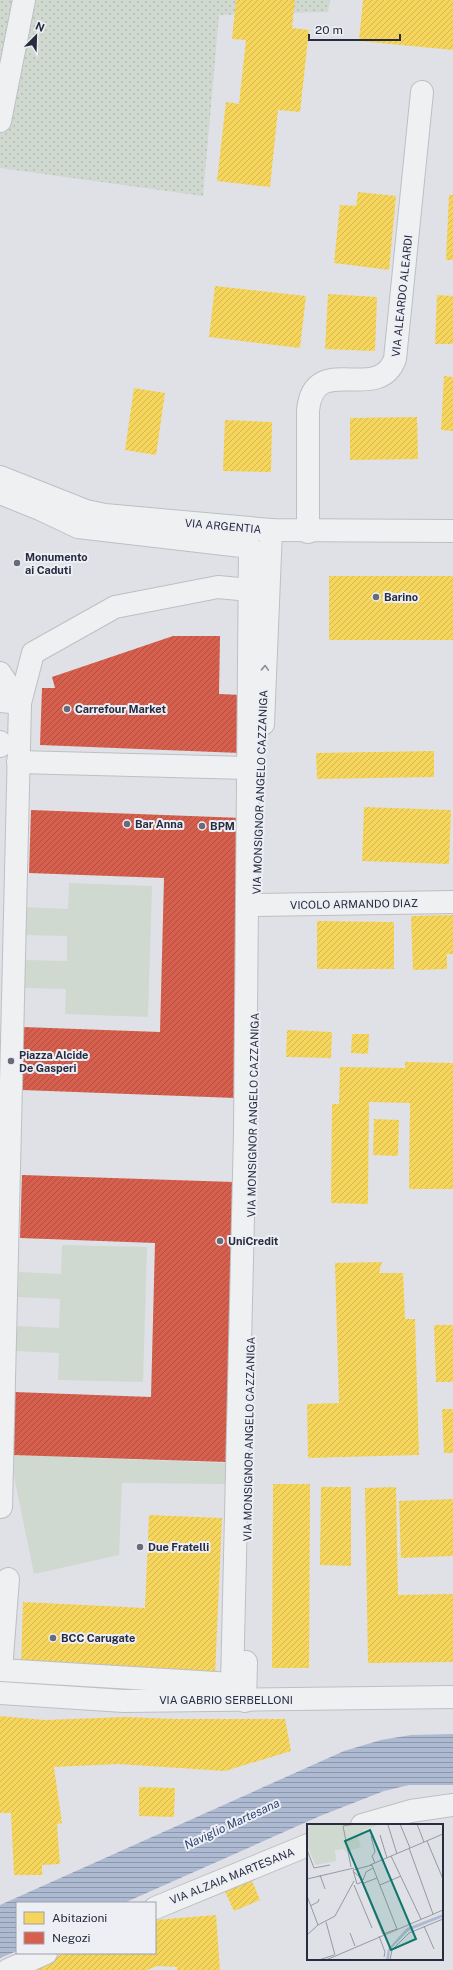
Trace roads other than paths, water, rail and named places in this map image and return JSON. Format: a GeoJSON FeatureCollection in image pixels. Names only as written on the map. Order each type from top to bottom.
{"type":"FeatureCollection","features":[{"type":"Feature","properties":{"kind":"street"},"geometry":{"type":"LineString","coordinates":[[0,121],[24,0]]}},
{"type":"Feature","properties":{"kind":"street","name":"VIA ALEARDO ALEARDI"},"geometry":{"type":"LineString","coordinates":[[308,532],[308,411],[312,395],[322,382],[330,379],[371,380],[380,378],[387,374],[395,359],[422,92]]}},
{"type":"Feature","properties":{"kind":"street","name":"VIA ARGENTIA"},"geometry":{"type":"LineString","coordinates":[[0,477],[96,514],[308,532],[453,531]]}},
{"type":"Feature","properties":{"kind":"street"},"geometry":{"type":"LineString","coordinates":[[0,493],[40,509],[78,527],[250,547],[244,1140],[232,1684],[1,1670],[8,1579]]}},
{"type":"Feature","properties":{"kind":"street","name":"VIA MONSIGNOR ANGELO CAZZANIGA"},"geometry":{"type":"LineString","coordinates":[[245,1701],[256,906],[271,530]]}},
{"type":"Feature","properties":{"kind":"street"},"geometry":{"type":"LineString","coordinates":[[10,702],[32,653],[115,607],[218,587],[250,590]]}},
{"type":"Feature","properties":{"kind":"street"},"geometry":{"type":"LineString","coordinates":[[0,673],[10,702],[18,762],[1,1508]]}},
{"type":"Feature","properties":{"kind":"street"},"geometry":{"type":"LineString","coordinates":[[18,762],[248,768]]}},
{"type":"Feature","properties":{"kind":"street","name":"VICOLO ARMANDO DIAZ"},"geometry":{"type":"LineString","coordinates":[[256,906],[453,902]]}},
{"type":"Feature","properties":{"kind":"street","name":"VIA GABRIO SERBELLONI"},"geometry":{"type":"LineString","coordinates":[[0,1693],[124,1701],[245,1701],[453,1697]]}},
{"type":"Feature","properties":{"kind":"street"},"geometry":{"type":"LineString","coordinates":[[366,1824],[411,1811],[453,1804]]}},
{"type":"Feature","properties":{"kind":"street","name":"VIA ALZAIA MARTESANA"},"geometry":{"type":"LineString","coordinates":[[156,1908],[307,1845]]}},
{"type":"Feature","properties":{"kind":"street"},"geometry":{"type":"LineString","coordinates":[[8,1970],[44,1954]]}},
{"type":"Feature","properties":{"kind":"water","name":"Naviglio Martesana"},"geometry":{"type":"Polygon","coordinates":[[[453,1734],[453,1785],[409,1785],[384,1791],[320,1816],[126,1902],[16,1902],[16,1951],[0,1958],[0,1905],[344,1751],[381,1740],[411,1735],[453,1734]]]}},
{"type":"Feature","properties":{"kind":"place","name":"Monumento ai Caduti"},"geometry":{"type":"Point","coordinates":[17,563]}},
{"type":"Feature","properties":{"kind":"place","name":"Barino"},"geometry":{"type":"Point","coordinates":[376,597]}},
{"type":"Feature","properties":{"kind":"place","name":"Carrefour Market"},"geometry":{"type":"Point","coordinates":[67,709]}},
{"type":"Feature","properties":{"kind":"place","name":"Bar Anna"},"geometry":{"type":"Point","coordinates":[127,824]}},
{"type":"Feature","properties":{"kind":"place","name":"BPM"},"geometry":{"type":"Point","coordinates":[202,826]}},
{"type":"Feature","properties":{"kind":"place","name":"Piazza Alcide De Gasperi"},"geometry":{"type":"Point","coordinates":[11,1061]}},
{"type":"Feature","properties":{"kind":"place","name":"UniCredit"},"geometry":{"type":"Point","coordinates":[220,1241]}},
{"type":"Feature","properties":{"kind":"place","name":"Due Fratelli"},"geometry":{"type":"Point","coordinates":[140,1547]}},
{"type":"Feature","properties":{"kind":"place","name":"BCC Carugate"},"geometry":{"type":"Point","coordinates":[53,1638]}}]}
